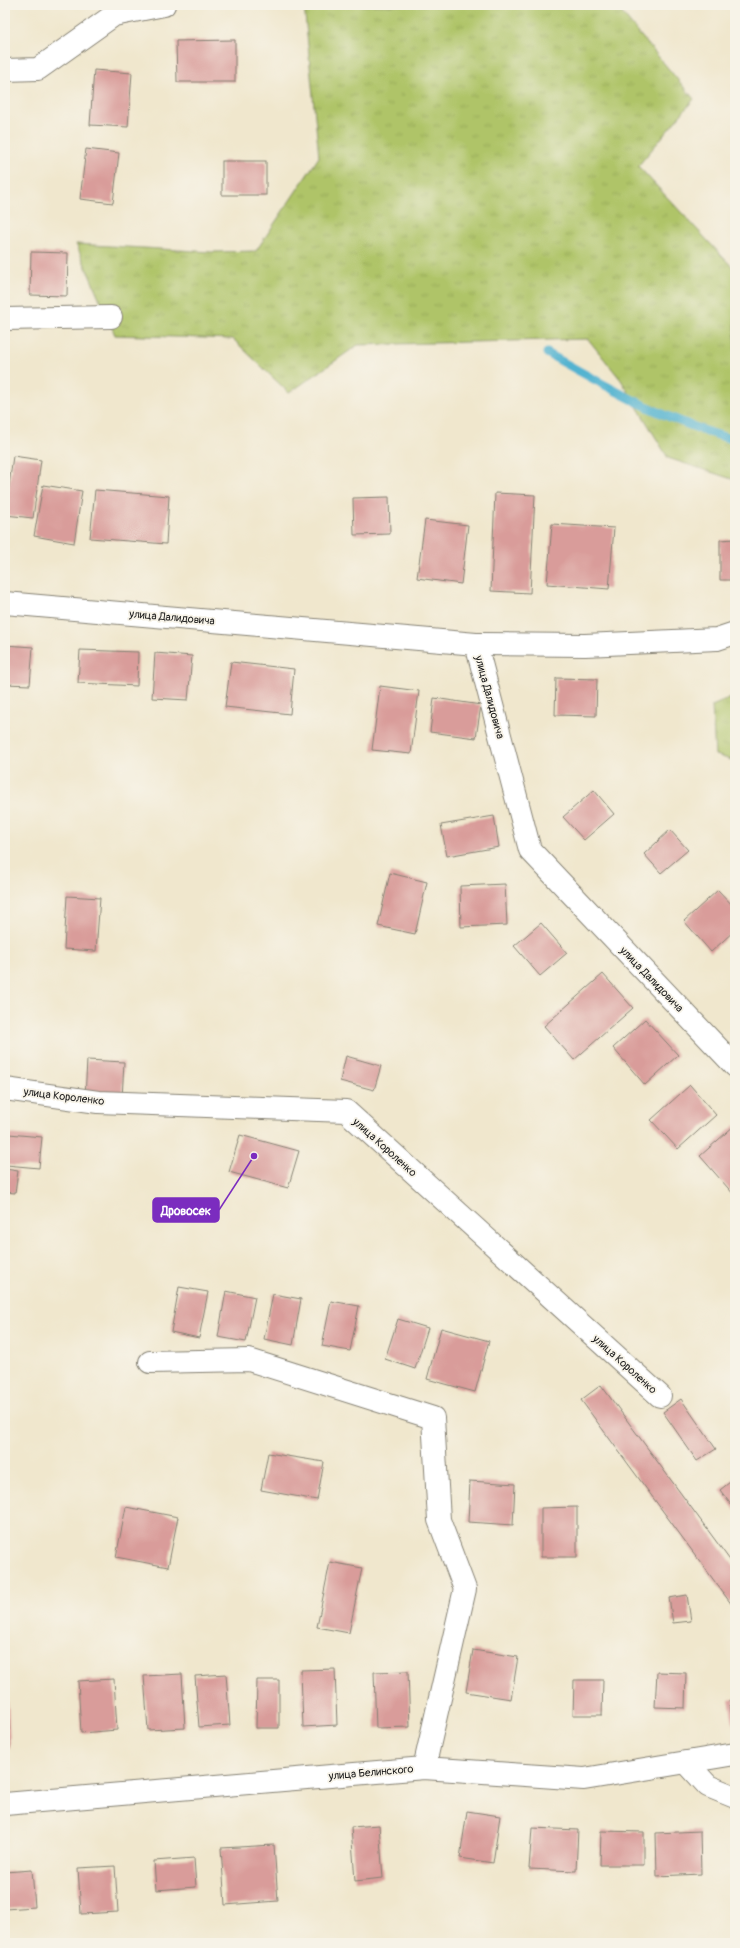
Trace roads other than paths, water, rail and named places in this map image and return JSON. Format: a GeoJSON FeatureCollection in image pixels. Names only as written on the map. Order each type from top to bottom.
{"type":"FeatureCollection","features":[{"type":"Feature","properties":{"kind":"street"},"geometry":{"type":"LineString","coordinates":[[5,70],[38,69],[114,15],[164,5]]}},
{"type":"Feature","properties":{"kind":"street"},"geometry":{"type":"LineString","coordinates":[[5,319],[111,316]]}},
{"type":"Feature","properties":{"kind":"street","name":"улица Далидовича"},"geometry":{"type":"LineString","coordinates":[[5,603],[476,644],[530,850],[735,1066]]}},
{"type":"Feature","properties":{"kind":"street"},"geometry":{"type":"LineString","coordinates":[[476,644],[593,644],[717,639],[735,633]]}},
{"type":"Feature","properties":{"kind":"street","name":"улица Короленко"},"geometry":{"type":"LineString","coordinates":[[5,1089],[98,1102],[346,1111],[660,1396]]}},
{"type":"Feature","properties":{"kind":"street"},"geometry":{"type":"LineString","coordinates":[[150,1362],[249,1360],[433,1418],[439,1520],[465,1589],[424,1768]]}},
{"type":"Feature","properties":{"kind":"street","name":"улица Белинского"},"geometry":{"type":"LineString","coordinates":[[5,1804],[424,1768],[584,1778],[735,1754]]}},
{"type":"Feature","properties":{"kind":"street"},"geometry":{"type":"LineString","coordinates":[[686,1762],[708,1786],[735,1797]]}},
{"type":"Feature","properties":{"kind":"waterway"},"geometry":{"type":"LineString","coordinates":[[547,353],[615,391],[662,414],[686,424],[735,440]]}},
{"type":"Feature","properties":{"kind":"place","name":"Дровосек"},"geometry":{"type":"Point","coordinates":[254,1156]}}]}
